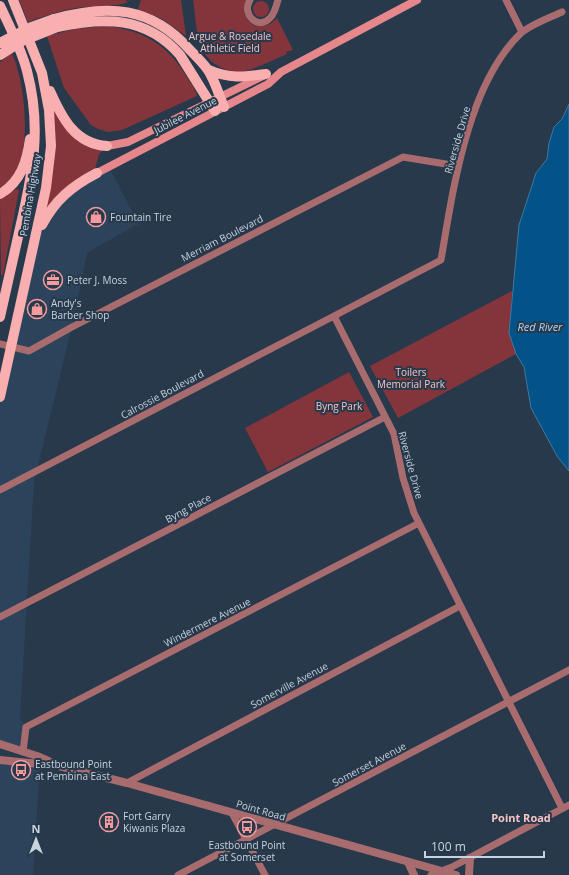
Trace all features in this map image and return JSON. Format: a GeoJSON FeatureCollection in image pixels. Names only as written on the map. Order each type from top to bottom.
{"type":"FeatureCollection","features":[{"type":"Feature","properties":{"kind":"main road","name":"Pembina Highway"},"geometry":{"type":"LineString","coordinates":[[0,397],[47,182],[51,146],[49,110],[42,73],[13,0]]}},
{"type":"Feature","properties":{"kind":"main road","name":"Jubilee Avenue"},"geometry":{"type":"LineString","coordinates":[[220,105],[268,84],[280,72],[417,0]]}},
{"type":"Feature","properties":{"kind":"main road","name":"Pembina Highway"},"geometry":{"type":"LineString","coordinates":[[0,6],[24,59],[32,99],[36,135],[34,160],[0,317]]}},
{"type":"Feature","properties":{"kind":"main road"},"geometry":{"type":"LineString","coordinates":[[0,43],[28,28],[56,23],[96,10],[123,11],[144,16],[159,23],[177,36],[209,70],[224,76],[237,78],[266,74]]}},
{"type":"Feature","properties":{"kind":"main road"},"geometry":{"type":"LineString","coordinates":[[0,55],[22,41],[56,23],[112,21],[134,24],[145,29],[173,48],[210,102],[220,105]]}},
{"type":"Feature","properties":{"kind":"main road"},"geometry":{"type":"LineString","coordinates":[[209,70],[220,105]]}},
{"type":"Feature","properties":{"kind":"main road","name":"Jubilee Avenue"},"geometry":{"type":"LineString","coordinates":[[97,173],[220,105],[266,74],[280,72]]}},
{"type":"Feature","properties":{"kind":"main road"},"geometry":{"type":"LineString","coordinates":[[42,73],[60,112],[74,132],[90,144],[107,146]]}},
{"type":"Feature","properties":{"kind":"main road"},"geometry":{"type":"LineString","coordinates":[[0,194],[8,189],[17,180],[25,163],[31,137],[32,99]]}},
{"type":"Feature","properties":{"kind":"main road","name":"Jubilee Avenue"},"geometry":{"type":"LineString","coordinates":[[107,146],[128,142],[210,102]]}},
{"type":"Feature","properties":{"kind":"main road"},"geometry":{"type":"LineString","coordinates":[[35,237],[55,203],[72,188],[97,173]]}},
{"type":"Feature","properties":{"kind":"street"},"geometry":{"type":"LineString","coordinates":[[250,0],[247,4],[248,13],[251,19],[258,22],[264,22],[272,16],[278,0]]}},
{"type":"Feature","properties":{"kind":"street"},"geometry":{"type":"LineString","coordinates":[[506,0],[522,32],[562,12]]}},
{"type":"Feature","properties":{"kind":"street","name":"Riverside Drive"},"geometry":{"type":"LineString","coordinates":[[522,32],[508,48],[485,86],[458,166],[441,260],[334,316],[394,434],[403,478],[419,523],[508,702],[566,807]]}},
{"type":"Feature","properties":{"kind":"street","name":"Merriam Boulevard"},"geometry":{"type":"LineString","coordinates":[[0,344],[29,351],[72,327],[403,156],[458,166]]}},
{"type":"Feature","properties":{"kind":"street","name":"Calrossie Boulevard"},"geometry":{"type":"LineString","coordinates":[[0,490],[334,316]]}},
{"type":"Feature","properties":{"kind":"street","name":"Byng Place"},"geometry":{"type":"LineString","coordinates":[[0,618],[385,417]]}},
{"type":"Feature","properties":{"kind":"street","name":"Windermere Avenue"},"geometry":{"type":"LineString","coordinates":[[22,752],[26,727],[419,523]]}},
{"type":"Feature","properties":{"kind":"street","name":"Somerville Avenue"},"geometry":{"type":"LineString","coordinates":[[127,783],[460,606]]}},
{"type":"Feature","properties":{"kind":"street","name":"Somerset Avenue"},"geometry":{"type":"LineString","coordinates":[[178,875],[276,825],[569,670]]}},
{"type":"Feature","properties":{"kind":"street","name":"Point Road"},"geometry":{"type":"LineString","coordinates":[[0,744],[44,758],[59,766]]}},
{"type":"Feature","properties":{"kind":"street"},"geometry":{"type":"LineString","coordinates":[[9,761],[17,758],[22,752]]}},
{"type":"Feature","properties":{"kind":"street","name":"Point Road"},"geometry":{"type":"LineString","coordinates":[[0,760],[59,766],[127,783],[456,875]]}},
{"type":"Feature","properties":{"kind":"street"},"geometry":{"type":"LineString","coordinates":[[431,875],[470,858],[566,807]]}},
{"type":"Feature","properties":{"kind":"street"},"geometry":{"type":"LineString","coordinates":[[232,813],[265,875]]}},
{"type":"Feature","properties":{"kind":"street"},"geometry":{"type":"LineString","coordinates":[[469,875],[470,858]]}},
{"type":"Feature","properties":{"kind":"street"},"geometry":{"type":"LineString","coordinates":[[408,862],[414,875]]}},
{"type":"Feature","properties":{"kind":"shaded area"},"geometry":{"type":"Polygon","coordinates":[[[109,167],[140,227],[136,225],[87,253],[75,314],[34,482],[20,718],[26,727],[26,752],[0,745],[0,397],[35,237],[49,212],[109,167]]]}},
{"type":"Feature","properties":{"kind":"shaded area"},"geometry":{"type":"Polygon","coordinates":[[[0,759],[40,764],[33,875],[0,875],[0,759]]]}},
{"type":"Feature","properties":{"kind":"green space"},"geometry":{"type":"Polygon","coordinates":[[[19,0],[125,0],[128,2],[118,5],[70,9],[28,22],[19,0]]]}},
{"type":"Feature","properties":{"kind":"green space"},"geometry":{"type":"Polygon","coordinates":[[[141,0],[181,0],[186,36],[162,19],[138,9],[141,0]]]}},
{"type":"Feature","properties":{"kind":"green space","name":"Argue & Rosedale Athletic Field"},"geometry":{"type":"Polygon","coordinates":[[[193,0],[246,0],[244,8],[245,15],[248,20],[252,24],[264,26],[277,18],[293,50],[259,66],[246,71],[231,74],[231,71],[210,60],[204,52],[197,33],[193,0]]]}},
{"type":"Feature","properties":{"kind":"green space"},"geometry":{"type":"Polygon","coordinates":[[[258,1],[264,1],[269,6],[267,15],[264,17],[258,17],[253,12],[253,6],[258,1]]]}},
{"type":"Feature","properties":{"kind":"green space"},"geometry":{"type":"Polygon","coordinates":[[[106,26],[119,28],[141,35],[161,46],[178,63],[197,96],[122,130],[108,132],[91,125],[64,88],[47,36],[75,29],[106,26]]]}},
{"type":"Feature","properties":{"kind":"green space"},"geometry":{"type":"Polygon","coordinates":[[[12,53],[20,77],[24,106],[25,134],[18,168],[10,179],[0,188],[0,62],[12,53]]]}},
{"type":"Feature","properties":{"kind":"green space"},"geometry":{"type":"Polygon","coordinates":[[[47,91],[74,132],[107,146],[99,154],[95,169],[72,188],[35,237],[46,188],[47,91]]]}},
{"type":"Feature","properties":{"kind":"green space"},"geometry":{"type":"Polygon","coordinates":[[[16,189],[19,190],[3,275],[1,275],[0,199],[16,189]]]}},
{"type":"Feature","properties":{"kind":"green space","name":"Toilers Memorial Park"},"geometry":{"type":"Polygon","coordinates":[[[512,291],[510,333],[516,354],[398,418],[370,366],[512,291]]]}},
{"type":"Feature","properties":{"kind":"green space","name":"Byng Park"},"geometry":{"type":"Polygon","coordinates":[[[349,372],[373,417],[268,472],[245,428],[349,372]]]}},
{"type":"Feature","properties":{"kind":"water","name":"Red River"},"geometry":{"type":"Polygon","coordinates":[[[569,104],[569,471],[557,456],[531,408],[524,367],[516,354],[509,333],[519,225],[536,173],[547,159],[549,143],[554,127],[562,119],[569,104]]]}},
{"type":"Feature","properties":{"kind":"place","name":"Fountain Tire"},"geometry":{"type":"Point","coordinates":[96,217]}},
{"type":"Feature","properties":{"kind":"place","name":"Peter J. Moss"},"geometry":{"type":"Point","coordinates":[53,280]}},
{"type":"Feature","properties":{"kind":"place","name":"Andy's Barber Shop"},"geometry":{"type":"Point","coordinates":[37,309]}},
{"type":"Feature","properties":{"kind":"place","name":"Eastbound Point at Pembina East"},"geometry":{"type":"Point","coordinates":[21,770]}},
{"type":"Feature","properties":{"kind":"place","name":"Fort Garry Kiwanis Plaza"},"geometry":{"type":"Point","coordinates":[109,822]}},
{"type":"Feature","properties":{"kind":"place","name":"Eastbound Point at Somerset"},"geometry":{"type":"Point","coordinates":[247,827]}},
{"type":"Feature","properties":{"kind":"district","name":"Point Road"},"geometry":{"type":"Point","coordinates":[521,818]}}]}
